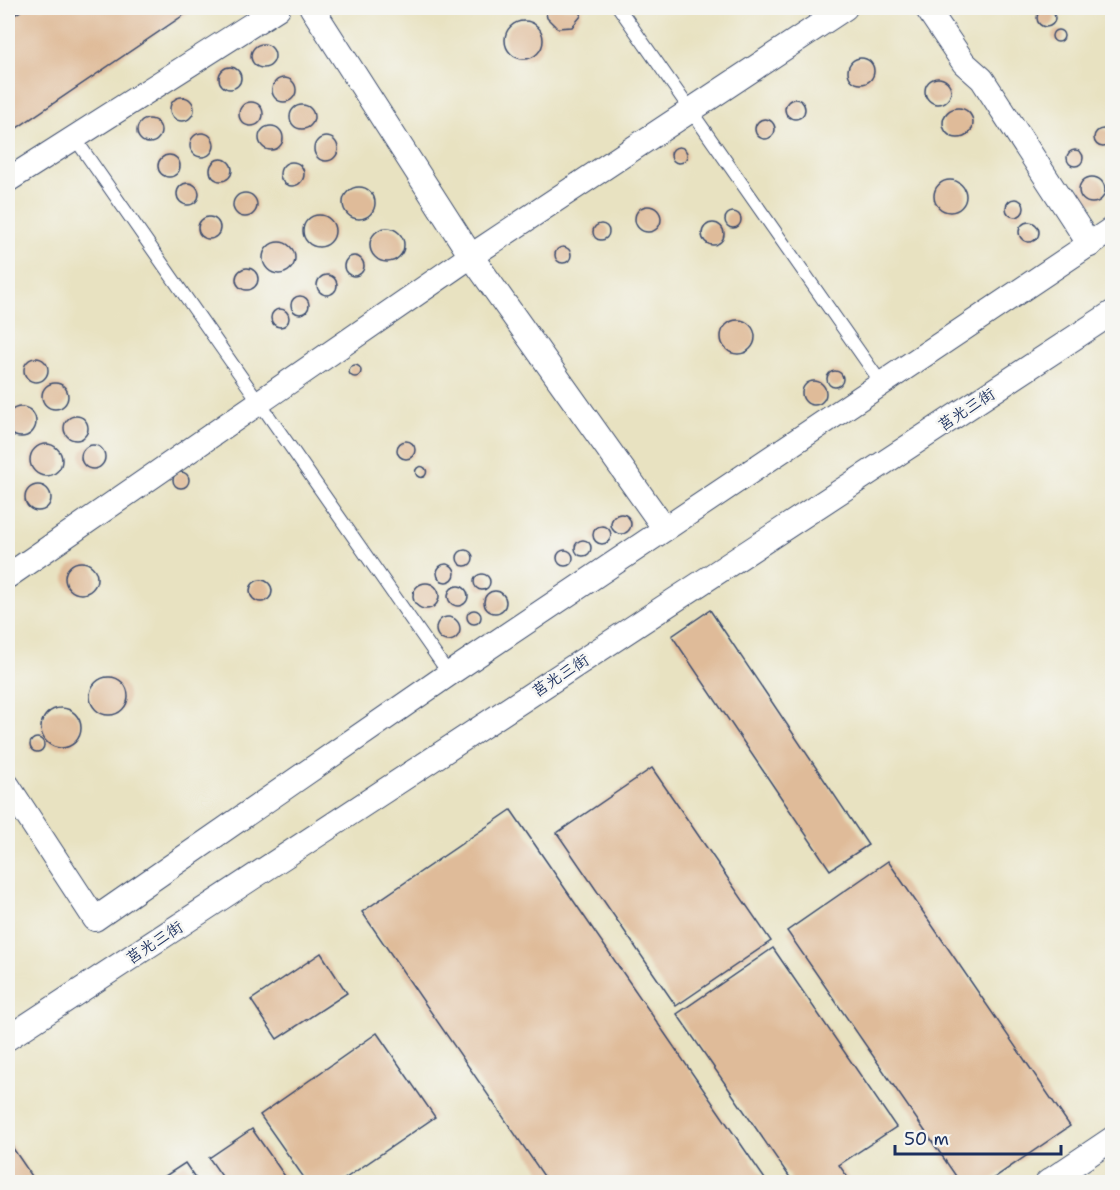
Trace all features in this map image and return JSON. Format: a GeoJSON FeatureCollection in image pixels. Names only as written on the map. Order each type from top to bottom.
{"type":"FeatureCollection","features":[{"type":"Feature","properties":{"kind":"street"},"geometry":{"type":"LineString","coordinates":[[8,180],[278,8]]}},
{"type":"Feature","properties":{"kind":"street"},"geometry":{"type":"LineString","coordinates":[[312,8],[471,256],[665,529]]}},
{"type":"Feature","properties":{"kind":"street"},"geometry":{"type":"LineString","coordinates":[[8,576],[471,256],[844,8]]}},
{"type":"Feature","properties":{"kind":"street"},"geometry":{"type":"LineString","coordinates":[[927,8],[964,63],[982,79],[1090,245]]}},
{"type":"Feature","properties":{"kind":"street"},"geometry":{"type":"LineString","coordinates":[[8,786],[95,919],[449,674],[1113,229]]}},
{"type":"Feature","properties":{"kind":"street","name":"莒光三街"},"geometry":{"type":"LineString","coordinates":[[8,1038],[1113,313]]}},
{"type":"Feature","properties":{"kind":"street"},"geometry":{"type":"LineString","coordinates":[[1048,1182],[1113,1139]]}},
{"type":"Feature","properties":{"kind":"lane"},"geometry":{"type":"LineString","coordinates":[[620,8],[689,111],[882,384]]}},
{"type":"Feature","properties":{"kind":"lane"},"geometry":{"type":"LineString","coordinates":[[74,137],[449,674]]}},
{"type":"Feature","properties":{"kind":"building"},"geometry":{"type":"Polygon","coordinates":[[[25,8],[194,8],[8,134],[8,19],[25,8]]]}},
{"type":"Feature","properties":{"kind":"building"},"geometry":{"type":"Polygon","coordinates":[[[545,8],[582,8],[581,16],[572,27],[557,28],[547,18],[545,8]]]}},
{"type":"Feature","properties":{"kind":"building"},"geometry":{"type":"Polygon","coordinates":[[[1046,9],[1052,12],[1055,18],[1052,24],[1046,27],[1040,24],[1037,18],[1040,12],[1046,9]]]}},
{"type":"Feature","properties":{"kind":"building"},"geometry":{"type":"Polygon","coordinates":[[[524,21],[538,26],[543,40],[538,54],[524,59],[510,54],[505,40],[510,26],[524,21]]]}},
{"type":"Feature","properties":{"kind":"building"},"geometry":{"type":"Polygon","coordinates":[[[1058,30],[1064,36],[1058,42],[1052,36],[1058,30]]]}},
{"type":"Feature","properties":{"kind":"building"},"geometry":{"type":"Polygon","coordinates":[[[263,44],[268,45],[274,51],[274,61],[268,67],[263,68],[258,67],[252,61],[251,56],[252,51],[258,45],[263,44]]]}},
{"type":"Feature","properties":{"kind":"building"},"geometry":{"type":"Polygon","coordinates":[[[861,58],[870,62],[874,71],[870,80],[861,84],[852,80],[848,71],[852,62],[861,58]]]}},
{"type":"Feature","properties":{"kind":"building"},"geometry":{"type":"Polygon","coordinates":[[[230,67],[238,70],[241,78],[238,86],[230,89],[222,86],[219,78],[222,70],[230,67]]]}},
{"type":"Feature","properties":{"kind":"building"},"geometry":{"type":"Polygon","coordinates":[[[284,78],[289,79],[295,85],[295,95],[289,101],[284,102],[279,101],[273,95],[272,90],[273,85],[279,79],[284,78]]]}},
{"type":"Feature","properties":{"kind":"building"},"geometry":{"type":"Polygon","coordinates":[[[938,78],[948,81],[951,91],[948,101],[938,104],[928,101],[925,91],[928,81],[938,78]]]}},
{"type":"Feature","properties":{"kind":"building"},"geometry":{"type":"Polygon","coordinates":[[[182,97],[190,101],[194,109],[190,117],[182,121],[174,117],[170,109],[174,101],[182,97]]]}},
{"type":"Feature","properties":{"kind":"building"},"geometry":{"type":"Polygon","coordinates":[[[795,99],[802,102],[805,109],[802,116],[795,119],[788,116],[785,109],[788,102],[795,99]]]}},
{"type":"Feature","properties":{"kind":"building"},"geometry":{"type":"Polygon","coordinates":[[[251,102],[260,105],[263,114],[260,123],[251,126],[242,123],[239,114],[242,105],[251,102]]]}},
{"type":"Feature","properties":{"kind":"building"},"geometry":{"type":"Polygon","coordinates":[[[302,105],[311,108],[314,117],[311,126],[302,129],[293,126],[290,117],[293,108],[302,105]]]}},
{"type":"Feature","properties":{"kind":"building"},"geometry":{"type":"Polygon","coordinates":[[[958,108],[969,112],[973,123],[969,134],[958,138],[947,134],[943,123],[947,112],[958,108]]]}},
{"type":"Feature","properties":{"kind":"building"},"geometry":{"type":"Polygon","coordinates":[[[149,119],[154,120],[160,126],[160,136],[154,142],[149,143],[144,142],[138,136],[137,131],[138,126],[144,120],[149,119]]]}},
{"type":"Feature","properties":{"kind":"building"},"geometry":{"type":"Polygon","coordinates":[[[761,119],[769,119],[775,125],[775,133],[769,139],[761,139],[755,133],[755,125],[761,119]]]}},
{"type":"Feature","properties":{"kind":"building"},"geometry":{"type":"Polygon","coordinates":[[[271,126],[279,130],[283,138],[279,146],[271,150],[263,146],[259,138],[263,130],[271,126]]]}},
{"type":"Feature","properties":{"kind":"building"},"geometry":{"type":"Polygon","coordinates":[[[1103,129],[1109,132],[1112,138],[1109,144],[1103,147],[1097,144],[1094,138],[1097,132],[1103,129]]]}},
{"type":"Feature","properties":{"kind":"building"},"geometry":{"type":"Polygon","coordinates":[[[202,133],[207,134],[213,140],[213,150],[207,156],[202,157],[197,156],[191,150],[190,145],[191,140],[197,134],[202,133]]]}},
{"type":"Feature","properties":{"kind":"building"},"geometry":{"type":"Polygon","coordinates":[[[326,137],[335,140],[338,149],[335,158],[326,161],[317,158],[314,149],[317,140],[326,137]]]}},
{"type":"Feature","properties":{"kind":"building"},"geometry":{"type":"Polygon","coordinates":[[[676,147],[682,147],[687,155],[685,161],[676,163],[671,158],[671,152],[676,147]]]}},
{"type":"Feature","properties":{"kind":"building"},"geometry":{"type":"Polygon","coordinates":[[[1072,150],[1078,150],[1083,158],[1081,164],[1072,166],[1067,161],[1067,155],[1072,150]]]}},
{"type":"Feature","properties":{"kind":"building"},"geometry":{"type":"Polygon","coordinates":[[[169,155],[177,158],[180,166],[177,174],[169,177],[161,174],[158,166],[161,158],[169,155]]]}},
{"type":"Feature","properties":{"kind":"building"},"geometry":{"type":"Polygon","coordinates":[[[221,159],[229,162],[232,170],[229,178],[221,181],[213,178],[210,170],[213,162],[221,159]]]}},
{"type":"Feature","properties":{"kind":"building"},"geometry":{"type":"Polygon","coordinates":[[[292,162],[301,165],[304,174],[301,183],[292,186],[283,183],[280,174],[283,165],[292,162]]]}},
{"type":"Feature","properties":{"kind":"building"},"geometry":{"type":"Polygon","coordinates":[[[1092,177],[1101,181],[1105,190],[1101,199],[1092,203],[1083,199],[1079,190],[1083,181],[1092,177]]]}},
{"type":"Feature","properties":{"kind":"building"},"geometry":{"type":"Polygon","coordinates":[[[950,180],[962,184],[966,196],[962,208],[950,212],[938,208],[934,196],[938,184],[950,180]]]}},
{"type":"Feature","properties":{"kind":"building"},"geometry":{"type":"Polygon","coordinates":[[[188,183],[196,186],[199,194],[196,202],[188,205],[180,202],[177,194],[180,186],[188,183]]]}},
{"type":"Feature","properties":{"kind":"building"},"geometry":{"type":"Polygon","coordinates":[[[359,187],[371,191],[375,203],[371,215],[359,219],[347,215],[343,203],[347,191],[359,187]]]}},
{"type":"Feature","properties":{"kind":"building"},"geometry":{"type":"Polygon","coordinates":[[[245,193],[253,197],[257,205],[253,213],[245,217],[237,213],[233,205],[237,197],[245,193]]]}},
{"type":"Feature","properties":{"kind":"building"},"geometry":{"type":"Polygon","coordinates":[[[1011,199],[1019,199],[1024,204],[1022,215],[1011,217],[1006,212],[1006,204],[1011,199]]]}},
{"type":"Feature","properties":{"kind":"building"},"geometry":{"type":"Polygon","coordinates":[[[648,206],[657,210],[661,219],[657,228],[648,232],[639,228],[635,219],[639,210],[648,206]]]}},
{"type":"Feature","properties":{"kind":"building"},"geometry":{"type":"Polygon","coordinates":[[[733,212],[739,214],[741,220],[739,226],[733,228],[727,226],[725,220],[727,214],[733,212]]]}},
{"type":"Feature","properties":{"kind":"building"},"geometry":{"type":"Polygon","coordinates":[[[319,215],[330,220],[335,231],[330,242],[319,247],[308,242],[303,231],[308,220],[319,215]]]}},
{"type":"Feature","properties":{"kind":"building"},"geometry":{"type":"Polygon","coordinates":[[[209,217],[217,220],[220,228],[217,236],[209,239],[201,236],[198,228],[201,220],[209,217]]]}},
{"type":"Feature","properties":{"kind":"building"},"geometry":{"type":"Polygon","coordinates":[[[1029,222],[1036,225],[1039,232],[1036,239],[1029,242],[1022,239],[1019,232],[1022,225],[1029,222]]]}},
{"type":"Feature","properties":{"kind":"building"},"geometry":{"type":"Polygon","coordinates":[[[713,223],[721,226],[724,234],[721,242],[713,245],[705,242],[702,234],[705,226],[713,223]]]}},
{"type":"Feature","properties":{"kind":"building"},"geometry":{"type":"Polygon","coordinates":[[[601,224],[607,226],[609,232],[607,238],[601,240],[595,238],[593,232],[595,226],[601,224]]]}},
{"type":"Feature","properties":{"kind":"building"},"geometry":{"type":"Polygon","coordinates":[[[387,228],[399,233],[404,245],[399,257],[387,262],[375,257],[370,245],[375,233],[387,228]]]}},
{"type":"Feature","properties":{"kind":"building"},"geometry":{"type":"Polygon","coordinates":[[[279,242],[290,247],[295,258],[290,269],[279,274],[268,269],[263,258],[268,247],[279,242]]]}},
{"type":"Feature","properties":{"kind":"building"},"geometry":{"type":"Polygon","coordinates":[[[560,247],[566,247],[571,255],[569,261],[560,263],[555,258],[555,252],[560,247]]]}},
{"type":"Feature","properties":{"kind":"building"},"geometry":{"type":"Polygon","coordinates":[[[354,256],[361,259],[364,266],[361,273],[354,276],[347,273],[344,266],[347,259],[354,256]]]}},
{"type":"Feature","properties":{"kind":"building"},"geometry":{"type":"Polygon","coordinates":[[[247,268],[255,271],[258,279],[255,287],[247,290],[239,287],[236,279],[239,271],[247,268]]]}},
{"type":"Feature","properties":{"kind":"building"},"geometry":{"type":"Polygon","coordinates":[[[327,275],[334,278],[337,285],[334,292],[327,295],[320,292],[317,285],[320,278],[327,275]]]}},
{"type":"Feature","properties":{"kind":"building"},"geometry":{"type":"Polygon","coordinates":[[[296,296],[304,296],[309,301],[307,312],[296,314],[291,309],[291,301],[296,296]]]}},
{"type":"Feature","properties":{"kind":"building"},"geometry":{"type":"Polygon","coordinates":[[[276,309],[284,309],[289,314],[287,325],[276,327],[271,322],[271,314],[276,309]]]}},
{"type":"Feature","properties":{"kind":"building"},"geometry":{"type":"Polygon","coordinates":[[[738,320],[750,325],[755,337],[750,349],[738,354],[726,349],[721,337],[726,325],[738,320]]]}},
{"type":"Feature","properties":{"kind":"building"},"geometry":{"type":"Polygon","coordinates":[[[31,358],[41,358],[48,365],[48,375],[41,382],[31,382],[24,375],[24,365],[31,358]]]}},
{"type":"Feature","properties":{"kind":"building"},"geometry":{"type":"Polygon","coordinates":[[[357,365],[361,371],[357,377],[353,377],[349,369],[357,365]]]}},
{"type":"Feature","properties":{"kind":"building"},"geometry":{"type":"Polygon","coordinates":[[[832,371],[838,371],[843,379],[841,385],[832,387],[827,382],[827,376],[832,371]]]}},
{"type":"Feature","properties":{"kind":"building"},"geometry":{"type":"Polygon","coordinates":[[[814,381],[822,385],[826,393],[822,401],[814,405],[806,401],[802,393],[806,385],[814,381]]]}},
{"type":"Feature","properties":{"kind":"building"},"geometry":{"type":"Polygon","coordinates":[[[55,383],[64,387],[68,396],[64,405],[55,409],[46,405],[42,396],[46,387],[55,383]]]}},
{"type":"Feature","properties":{"kind":"building"},"geometry":{"type":"Polygon","coordinates":[[[21,407],[32,411],[36,422],[32,433],[21,437],[10,433],[6,422],[10,411],[21,407]]]}},
{"type":"Feature","properties":{"kind":"building"},"geometry":{"type":"Polygon","coordinates":[[[76,416],[85,419],[88,428],[85,437],[76,440],[67,437],[64,428],[67,419],[76,416]]]}},
{"type":"Feature","properties":{"kind":"building"},"geometry":{"type":"Polygon","coordinates":[[[406,441],[412,444],[415,450],[412,456],[406,459],[400,456],[397,450],[400,444],[406,441]]]}},
{"type":"Feature","properties":{"kind":"building"},"geometry":{"type":"Polygon","coordinates":[[[46,444],[57,449],[62,460],[57,471],[46,476],[35,471],[30,460],[35,449],[46,444]]]}},
{"type":"Feature","properties":{"kind":"building"},"geometry":{"type":"Polygon","coordinates":[[[93,445],[101,449],[105,457],[101,465],[93,469],[85,465],[81,457],[85,449],[93,445]]]}},
{"type":"Feature","properties":{"kind":"building"},"geometry":{"type":"Polygon","coordinates":[[[421,467],[425,468],[425,476],[421,477],[417,476],[416,472],[417,468],[421,467]]]}},
{"type":"Feature","properties":{"kind":"building"},"geometry":{"type":"Polygon","coordinates":[[[178,472],[184,472],[189,480],[187,486],[178,488],[173,483],[173,477],[178,472]]]}},
{"type":"Feature","properties":{"kind":"building"},"geometry":{"type":"Polygon","coordinates":[[[38,485],[47,489],[51,498],[47,507],[38,511],[29,507],[25,498],[29,489],[38,485]]]}},
{"type":"Feature","properties":{"kind":"building"},"geometry":{"type":"Polygon","coordinates":[[[621,514],[628,517],[631,524],[628,531],[621,534],[614,531],[611,524],[614,517],[621,514]]]}},
{"type":"Feature","properties":{"kind":"building"},"geometry":{"type":"Polygon","coordinates":[[[602,526],[608,529],[611,535],[608,541],[602,544],[596,541],[593,535],[596,529],[602,526]]]}},
{"type":"Feature","properties":{"kind":"building"},"geometry":{"type":"Polygon","coordinates":[[[580,540],[586,540],[591,548],[589,554],[580,556],[575,551],[575,545],[580,540]]]}},
{"type":"Feature","properties":{"kind":"building"},"geometry":{"type":"Polygon","coordinates":[[[465,550],[473,558],[465,566],[457,558],[465,550]]]}},
{"type":"Feature","properties":{"kind":"building"},"geometry":{"type":"Polygon","coordinates":[[[565,550],[571,552],[573,558],[571,564],[565,566],[559,564],[557,558],[559,552],[565,550]]]}},
{"type":"Feature","properties":{"kind":"building"},"geometry":{"type":"Polygon","coordinates":[[[81,562],[92,567],[97,578],[92,589],[81,594],[70,589],[65,578],[70,567],[81,562]]]}},
{"type":"Feature","properties":{"kind":"building"},"geometry":{"type":"Polygon","coordinates":[[[442,564],[450,564],[455,569],[453,580],[442,582],[437,577],[437,569],[442,564]]]}},
{"type":"Feature","properties":{"kind":"building"},"geometry":{"type":"Polygon","coordinates":[[[479,574],[485,574],[490,582],[488,588],[479,590],[474,585],[474,579],[479,574]]]}},
{"type":"Feature","properties":{"kind":"building"},"geometry":{"type":"Polygon","coordinates":[[[261,580],[269,583],[272,591],[269,599],[261,602],[253,599],[250,591],[253,583],[261,580]]]}},
{"type":"Feature","properties":{"kind":"building"},"geometry":{"type":"Polygon","coordinates":[[[426,583],[435,587],[439,596],[435,605],[426,609],[417,605],[413,596],[417,587],[426,583]]]}},
{"type":"Feature","properties":{"kind":"building"},"geometry":{"type":"Polygon","coordinates":[[[458,586],[465,589],[468,596],[465,603],[458,606],[451,603],[448,596],[451,589],[458,586]]]}},
{"type":"Feature","properties":{"kind":"building"},"geometry":{"type":"Polygon","coordinates":[[[495,591],[503,594],[506,602],[503,610],[495,613],[487,610],[484,602],[487,594],[495,591]]]}},
{"type":"Feature","properties":{"kind":"building"},"geometry":{"type":"Polygon","coordinates":[[[471,610],[477,610],[481,617],[477,624],[471,624],[467,620],[467,614],[471,610]]]}},
{"type":"Feature","properties":{"kind":"building"},"geometry":{"type":"Polygon","coordinates":[[[710,610],[868,845],[830,870],[672,636],[710,610]]]}},
{"type":"Feature","properties":{"kind":"building"},"geometry":{"type":"Polygon","coordinates":[[[448,617],[457,620],[460,629],[457,638],[448,641],[439,638],[436,629],[439,620],[448,617]]]}},
{"type":"Feature","properties":{"kind":"building"},"geometry":{"type":"Polygon","coordinates":[[[109,677],[123,682],[128,696],[123,710],[109,715],[95,710],[90,696],[95,682],[109,677]]]}},
{"type":"Feature","properties":{"kind":"building"},"geometry":{"type":"Polygon","coordinates":[[[61,708],[75,714],[81,728],[75,742],[61,748],[47,742],[41,728],[47,714],[61,708]]]}},
{"type":"Feature","properties":{"kind":"building"},"geometry":{"type":"Polygon","coordinates":[[[34,738],[40,738],[44,745],[40,752],[34,752],[30,748],[30,742],[34,738]]]}},
{"type":"Feature","properties":{"kind":"building"},"geometry":{"type":"Polygon","coordinates":[[[652,768],[771,941],[676,1006],[557,833],[652,768]]]}},
{"type":"Feature","properties":{"kind":"building"},"geometry":{"type":"Polygon","coordinates":[[[511,810],[767,1182],[548,1182],[362,912],[511,810]]]}},
{"type":"Feature","properties":{"kind":"building"},"geometry":{"type":"Polygon","coordinates":[[[888,861],[1070,1126],[988,1182],[960,1182],[787,931],[888,861]]]}},
{"type":"Feature","properties":{"kind":"building"},"geometry":{"type":"Polygon","coordinates":[[[773,948],[896,1127],[839,1165],[851,1182],[793,1182],[677,1014],[773,948]]]}},
{"type":"Feature","properties":{"kind":"building"},"geometry":{"type":"Polygon","coordinates":[[[321,953],[347,993],[277,1039],[251,1000],[321,953]]]}},
{"type":"Feature","properties":{"kind":"building"},"geometry":{"type":"Polygon","coordinates":[[[377,1033],[435,1117],[340,1182],[307,1182],[260,1115],[377,1033]]]}},
{"type":"Feature","properties":{"kind":"building"},"geometry":{"type":"Polygon","coordinates":[[[252,1129],[289,1182],[226,1182],[209,1158],[252,1129]]]}},
{"type":"Feature","properties":{"kind":"building"},"geometry":{"type":"Polygon","coordinates":[[[8,1141],[36,1182],[8,1182],[8,1141]]]}},
{"type":"Feature","properties":{"kind":"building"},"geometry":{"type":"Polygon","coordinates":[[[185,1163],[198,1182],[156,1182],[185,1163]]]}}]}
